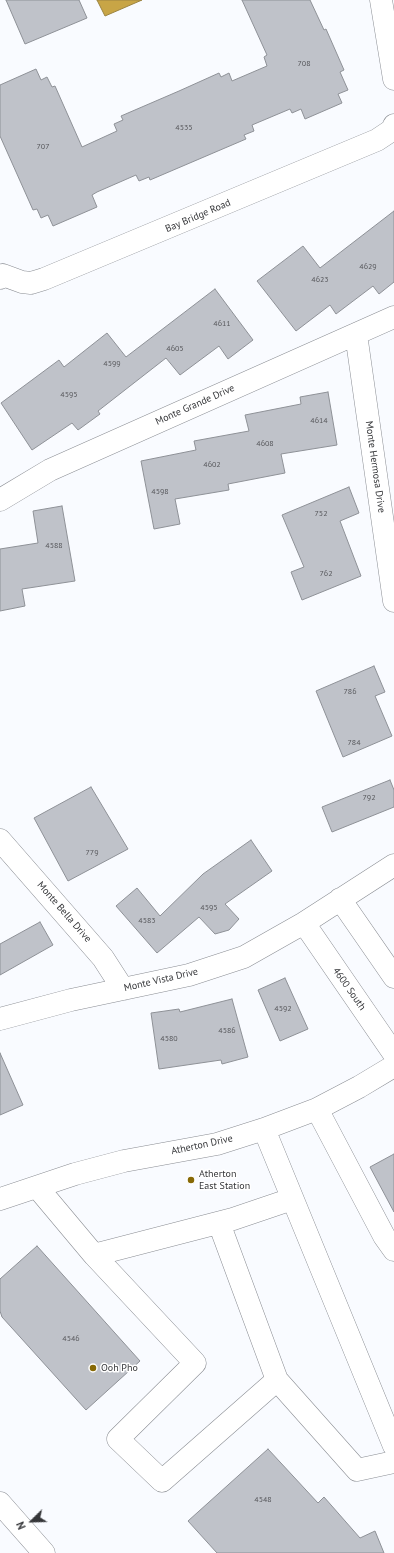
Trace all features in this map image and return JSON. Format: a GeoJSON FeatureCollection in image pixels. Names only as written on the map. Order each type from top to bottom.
{"type":"FeatureCollection","features":[{"type":"Feature","properties":{"kind":"street"},"geometry":{"type":"LineString","coordinates":[[381,0],[394,79]]}},
{"type":"Feature","properties":{"kind":"street","name":"Bay Bridge Road"},"geometry":{"type":"LineString","coordinates":[[1,274],[22,282],[31,283],[44,280],[377,140],[393,127]]}},
{"type":"Feature","properties":{"kind":"street","name":"Monte Grande Drive"},"geometry":{"type":"LineString","coordinates":[[0,500],[50,470],[394,317]]}},
{"type":"Feature","properties":{"kind":"street","name":"Monte Hermosa Drive"},"geometry":{"type":"LineString","coordinates":[[356,334],[394,601]]}},
{"type":"Feature","properties":{"kind":"street","name":"Monte Bella Drive"},"geometry":{"type":"LineString","coordinates":[[0,840],[103,958],[122,989]]}},
{"type":"Feature","properties":{"kind":"street","name":"Monte Vista Drive"},"geometry":{"type":"LineString","coordinates":[[0,1019],[122,989],[189,975],[244,957],[304,923],[394,865]]}},
{"type":"Feature","properties":{"kind":"street"},"geometry":{"type":"LineString","coordinates":[[340,899],[394,977]]}},
{"type":"Feature","properties":{"kind":"street","name":"4600 South"},"geometry":{"type":"LineString","coordinates":[[304,923],[394,1054]]}},
{"type":"Feature","properties":{"kind":"street","name":"Atherton Drive"},"geometry":{"type":"LineString","coordinates":[[0,1199],[37,1186],[124,1161],[218,1144],[264,1130],[317,1109],[359,1087],[394,1066]]}},
{"type":"Feature","properties":{"kind":"street"},"geometry":{"type":"LineString","coordinates":[[317,1109],[384,1236],[394,1250]]}},
{"type":"Feature","properties":{"kind":"street"},"geometry":{"type":"LineString","coordinates":[[264,1130],[394,1446]]}},
{"type":"Feature","properties":{"kind":"street"},"geometry":{"type":"LineString","coordinates":[[37,1186],[94,1255],[195,1363],[118,1439],[162,1481],[277,1380]]}},
{"type":"Feature","properties":{"kind":"street"},"geometry":{"type":"LineString","coordinates":[[94,1255],[219,1223],[292,1198]]}},
{"type":"Feature","properties":{"kind":"street"},"geometry":{"type":"LineString","coordinates":[[219,1223],[277,1380],[357,1470],[394,1462]]}},
{"type":"Feature","properties":{"kind":"street"},"geometry":{"type":"LineString","coordinates":[[0,1503],[44,1553]]}},
{"type":"Feature","properties":{"kind":"shaded area"},"geometry":{"type":"Polygon","coordinates":[[[97,0],[142,0],[105,16],[97,0]]]}},
{"type":"Feature","properties":{"kind":"building"},"geometry":{"type":"Polygon","coordinates":[[[6,0],[79,0],[87,18],[25,44],[6,0]]]}},
{"type":"Feature","properties":{"kind":"building"},"geometry":{"type":"Polygon","coordinates":[[[242,0],[310,0],[324,30],[326,29],[344,70],[340,72],[348,90],[338,94],[342,103],[305,119],[301,109],[292,113],[290,109],[252,125],[254,131],[244,135],[246,139],[150,180],[149,177],[139,181],[136,175],[97,192],[92,195],[97,207],[53,226],[48,215],[41,218],[37,209],[33,210],[0,136],[0,85],[36,69],[41,80],[47,77],[52,87],[55,86],[82,147],[117,131],[114,124],[123,120],[121,116],[219,73],[221,77],[229,73],[232,81],[267,66],[264,57],[267,55],[242,0]]]}},
{"type":"Feature","properties":{"kind":"building"},"geometry":{"type":"Polygon","coordinates":[[[394,211],[394,282],[379,294],[373,286],[336,314],[330,305],[296,331],[257,281],[303,246],[320,268],[394,211]]]}},
{"type":"Feature","properties":{"kind":"building"},"geometry":{"type":"Polygon","coordinates":[[[215,289],[253,340],[228,359],[219,346],[180,375],[166,358],[98,411],[100,414],[78,430],[72,423],[32,450],[1,403],[59,360],[64,367],[107,333],[126,357],[215,289]]]}},
{"type":"Feature","properties":{"kind":"building"},"geometry":{"type":"Polygon","coordinates":[[[328,392],[337,445],[281,454],[285,473],[228,484],[229,490],[175,499],[180,524],[154,529],[141,461],[196,450],[194,441],[249,431],[245,415],[301,404],[300,397],[328,392]]]}},
{"type":"Feature","properties":{"kind":"building"},"geometry":{"type":"Polygon","coordinates":[[[349,487],[359,513],[340,521],[361,576],[302,600],[291,572],[304,567],[282,515],[349,487]]]}},
{"type":"Feature","properties":{"kind":"building"},"geometry":{"type":"Polygon","coordinates":[[[62,506],[75,581],[22,589],[25,606],[0,611],[0,549],[38,543],[33,511],[62,506]]]}},
{"type":"Feature","properties":{"kind":"building"},"geometry":{"type":"Polygon","coordinates":[[[374,666],[385,692],[375,696],[392,736],[343,757],[316,691],[374,666]]]}},
{"type":"Feature","properties":{"kind":"building"},"geometry":{"type":"Polygon","coordinates":[[[390,780],[394,790],[394,807],[332,832],[322,807],[390,780]]]}},
{"type":"Feature","properties":{"kind":"building"},"geometry":{"type":"Polygon","coordinates":[[[91,787],[128,849],[68,881],[34,818],[91,787]]]}},
{"type":"Feature","properties":{"kind":"building"},"geometry":{"type":"Polygon","coordinates":[[[251,840],[272,871],[225,904],[239,919],[229,930],[215,934],[199,917],[157,953],[116,906],[137,888],[160,916],[203,874],[251,840]]]}},
{"type":"Feature","properties":{"kind":"building"},"geometry":{"type":"Polygon","coordinates":[[[40,922],[53,945],[0,975],[0,944],[40,922]]]}},
{"type":"Feature","properties":{"kind":"building"},"geometry":{"type":"Polygon","coordinates":[[[285,978],[308,1029],[280,1041],[258,990],[285,978]]]}},
{"type":"Feature","properties":{"kind":"building"},"geometry":{"type":"Polygon","coordinates":[[[232,999],[248,1057],[222,1064],[221,1060],[159,1069],[151,1013],[179,1009],[180,1012],[232,999]]]}},
{"type":"Feature","properties":{"kind":"building"},"geometry":{"type":"Polygon","coordinates":[[[0,1053],[23,1105],[0,1115],[0,1053]]]}},
{"type":"Feature","properties":{"kind":"building"},"geometry":{"type":"Polygon","coordinates":[[[394,1154],[394,1212],[370,1167],[394,1154]]]}},
{"type":"Feature","properties":{"kind":"building"},"geometry":{"type":"Polygon","coordinates":[[[37,1246],[140,1361],[86,1410],[2,1317],[0,1311],[0,1279],[37,1246]]]}},
{"type":"Feature","properties":{"kind":"building"},"geometry":{"type":"Polygon","coordinates":[[[268,1449],[318,1503],[324,1497],[360,1538],[375,1531],[384,1553],[217,1553],[188,1521],[268,1449]]]}},
{"type":"Feature","properties":{"kind":"place","name":"Atherton East Station"},"geometry":{"type":"Point","coordinates":[191,1180]}},
{"type":"Feature","properties":{"kind":"place","name":"Ooh Pho"},"geometry":{"type":"Point","coordinates":[93,1368]}}]}
